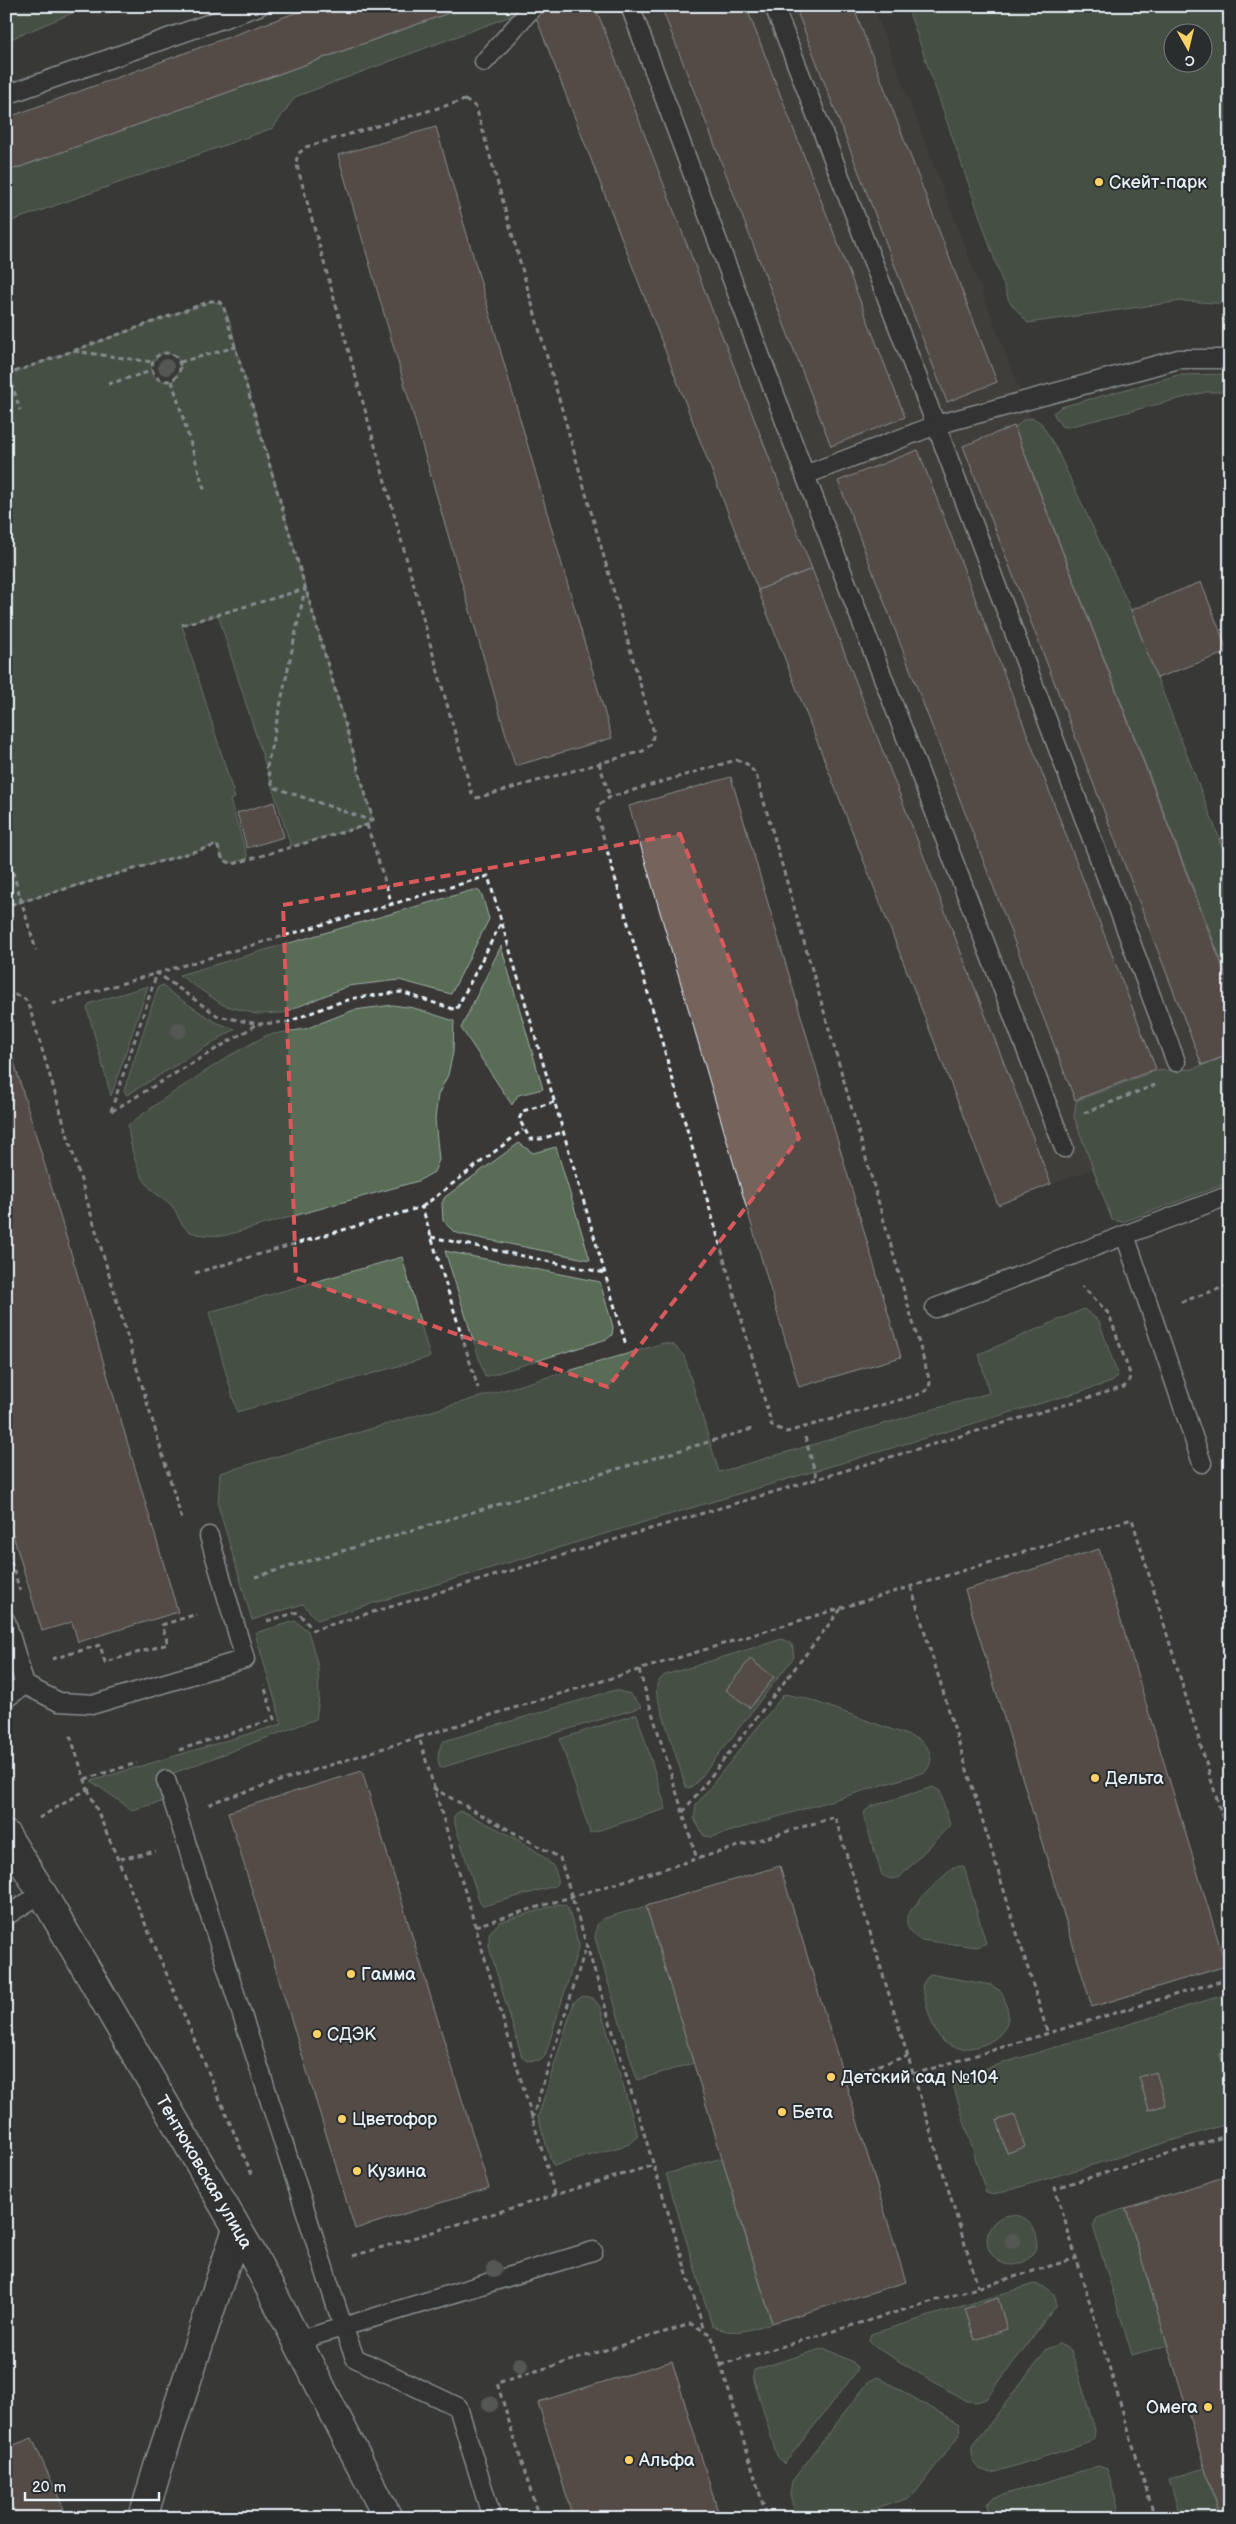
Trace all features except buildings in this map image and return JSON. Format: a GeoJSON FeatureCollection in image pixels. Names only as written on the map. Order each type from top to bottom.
{"type":"FeatureCollection","features":[{"type":"Feature","properties":{"kind":"street","name":"Тентюковская улица"},"geometry":{"type":"LineString","coordinates":[[6,1836],[42,1892],[237,2229],[388,2518]]}},
{"type":"Feature","properties":{"kind":"street"},"geometry":{"type":"LineString","coordinates":[[143,2518],[158,2467],[237,2229]]}},
{"type":"Feature","properties":{"kind":"lane"},"geometry":{"type":"LineString","coordinates":[[6,95],[258,6]]}},
{"type":"Feature","properties":{"kind":"lane"},"geometry":{"type":"LineString","coordinates":[[484,62],[534,6]]}},
{"type":"Feature","properties":{"kind":"lane"},"geometry":{"type":"LineString","coordinates":[[630,6],[805,475],[1064,1148]]}},
{"type":"Feature","properties":{"kind":"lane"},"geometry":{"type":"LineString","coordinates":[[774,6],[936,425],[1176,1062]]}},
{"type":"Feature","properties":{"kind":"lane"},"geometry":{"type":"LineString","coordinates":[[805,475],[936,425],[1178,359],[1230,359]]}},
{"type":"Feature","properties":{"kind":"lane"},"geometry":{"type":"LineString","coordinates":[[935,1308],[1230,1196]]}},
{"type":"Feature","properties":{"kind":"lane"},"geometry":{"type":"LineString","coordinates":[[1125,1236],[1202,1463]]}},
{"type":"Feature","properties":{"kind":"lane"},"geometry":{"type":"LineString","coordinates":[[6,1621],[25,1685],[59,1702],[95,1704],[245,1659],[209,1536]]}},
{"type":"Feature","properties":{"kind":"lane"},"geometry":{"type":"LineString","coordinates":[[6,1698],[25,1685]]}},
{"type":"Feature","properties":{"kind":"lane"},"geometry":{"type":"LineString","coordinates":[[166,1780],[343,2327],[355,2358],[458,2407],[492,2518]]}},
{"type":"Feature","properties":{"kind":"lane"},"geometry":{"type":"LineString","coordinates":[[6,1916],[42,1892]]}},
{"type":"Feature","properties":{"kind":"lane"},"geometry":{"type":"LineString","coordinates":[[297,2341],[593,2251]]}},
{"type":"Feature","properties":{"kind":"path"},"geometry":{"type":"LineString","coordinates":[[465,100],[476,107],[654,733],[650,744],[643,751],[599,763],[486,796],[477,798],[472,794],[297,171],[298,154],[306,147],[465,100]]}},
{"type":"Feature","properties":{"kind":"path"},"geometry":{"type":"LineString","coordinates":[[20,410],[8,374],[213,301],[224,307],[372,822]]}},
{"type":"Feature","properties":{"kind":"path"},"geometry":{"type":"LineString","coordinates":[[180,362],[236,347]]}},
{"type":"Feature","properties":{"kind":"path"},"geometry":{"type":"LineString","coordinates":[[72,350],[152,362]]}},
{"type":"Feature","properties":{"kind":"path"},"geometry":{"type":"LineString","coordinates":[[168,353],[176,357],[180,362],[179,374],[172,381],[162,382],[154,376],[152,362],[159,355],[168,353]]}},
{"type":"Feature","properties":{"kind":"path"},"geometry":{"type":"LineString","coordinates":[[108,384],[152,371]]}},
{"type":"Feature","properties":{"kind":"path"},"geometry":{"type":"LineString","coordinates":[[172,381],[205,492]]}},
{"type":"Feature","properties":{"kind":"path"},"geometry":{"type":"LineString","coordinates":[[182,625],[305,589]]}},
{"type":"Feature","properties":{"kind":"path"},"geometry":{"type":"LineString","coordinates":[[305,589],[267,767],[273,787],[372,822]]}},
{"type":"Feature","properties":{"kind":"path"},"geometry":{"type":"LineString","coordinates":[[736,760],[747,764],[756,774],[930,1382],[929,1388],[920,1394],[787,1432],[772,1426],[598,815],[599,805],[610,797],[736,760]]}},
{"type":"Feature","properties":{"kind":"path"},"geometry":{"type":"LineString","coordinates":[[599,763],[610,797]]}},
{"type":"Feature","properties":{"kind":"path"},"geometry":{"type":"LineString","coordinates":[[6,906],[217,845],[223,860],[230,864],[372,822]]}},
{"type":"Feature","properties":{"kind":"path"},"geometry":{"type":"LineString","coordinates":[[367,825],[392,904]]}},
{"type":"Feature","properties":{"kind":"path"},"geometry":{"type":"LineString","coordinates":[[10,863],[36,950]]}},
{"type":"Feature","properties":{"kind":"path"},"geometry":{"type":"LineString","coordinates":[[52,1004],[488,876],[626,1345]]}},
{"type":"Feature","properties":{"kind":"path"},"geometry":{"type":"LineString","coordinates":[[157,973],[218,1016],[258,1024],[288,1022],[331,1004],[355,998],[401,992],[456,1010],[502,921]]}},
{"type":"Feature","properties":{"kind":"path"},"geometry":{"type":"LineString","coordinates":[[157,973],[111,1111],[258,1024]]}},
{"type":"Feature","properties":{"kind":"path"},"geometry":{"type":"LineString","coordinates":[[6,998],[16,995],[25,999],[30,1008],[182,1522]]}},
{"type":"Feature","properties":{"kind":"path"},"geometry":{"type":"LineString","coordinates":[[1055,1125],[1172,1078],[1176,1073],[1176,1062]]}},
{"type":"Feature","properties":{"kind":"path"},"geometry":{"type":"LineString","coordinates":[[554,1102],[523,1111],[519,1119],[523,1130],[530,1139],[541,1139],[563,1132]]}},
{"type":"Feature","properties":{"kind":"path"},"geometry":{"type":"LineString","coordinates":[[195,1273],[422,1207],[523,1130]]}},
{"type":"Feature","properties":{"kind":"path"},"geometry":{"type":"LineString","coordinates":[[422,1207],[478,1388]]}},
{"type":"Feature","properties":{"kind":"path"},"geometry":{"type":"LineString","coordinates":[[431,1237],[605,1273]]}},
{"type":"Feature","properties":{"kind":"path"},"geometry":{"type":"LineString","coordinates":[[264,1622],[298,1612],[314,1630],[1124,1387],[1129,1381],[1130,1374],[1109,1314],[1078,1282]]}},
{"type":"Feature","properties":{"kind":"path"},"geometry":{"type":"LineString","coordinates":[[253,1578],[755,1428]]}},
{"type":"Feature","properties":{"kind":"path"},"geometry":{"type":"LineString","coordinates":[[805,1438],[817,1479]]}},
{"type":"Feature","properties":{"kind":"path"},"geometry":{"type":"LineString","coordinates":[[206,1811],[208,1805],[216,1801],[1132,1519],[1230,1842]]}},
{"type":"Feature","properties":{"kind":"path"},"geometry":{"type":"LineString","coordinates":[[6,1544],[22,1598]]}},
{"type":"Feature","properties":{"kind":"path"},"geometry":{"type":"LineString","coordinates":[[911,1587],[1048,2034]]}},
{"type":"Feature","properties":{"kind":"path"},"geometry":{"type":"LineString","coordinates":[[683,1812],[841,1609]]}},
{"type":"Feature","properties":{"kind":"path"},"geometry":{"type":"LineString","coordinates":[[49,1660],[100,1645],[106,1662],[168,1644],[162,1626],[199,1614]]}},
{"type":"Feature","properties":{"kind":"path"},"geometry":{"type":"LineString","coordinates":[[640,1670],[697,1859]]}},
{"type":"Feature","properties":{"kind":"path"},"geometry":{"type":"LineString","coordinates":[[59,1702],[88,1789],[254,2179]]}},
{"type":"Feature","properties":{"kind":"path"},"geometry":{"type":"LineString","coordinates":[[418,1738],[555,2194]]}},
{"type":"Feature","properties":{"kind":"path"},"geometry":{"type":"LineString","coordinates":[[434,1788],[560,1858],[704,2330]]}},
{"type":"Feature","properties":{"kind":"path"},"geometry":{"type":"LineString","coordinates":[[38,1818],[88,1789]]}},
{"type":"Feature","properties":{"kind":"path"},"geometry":{"type":"LineString","coordinates":[[475,1926],[835,1817],[978,2287]]}},
{"type":"Feature","properties":{"kind":"path"},"geometry":{"type":"LineString","coordinates":[[532,2120],[587,1944]]}},
{"type":"Feature","properties":{"kind":"path"},"geometry":{"type":"LineString","coordinates":[[914,2074],[1230,1978]]}},
{"type":"Feature","properties":{"kind":"path"},"geometry":{"type":"LineString","coordinates":[[844,2076],[908,2056]]}},
{"type":"Feature","properties":{"kind":"path"},"geometry":{"type":"LineString","coordinates":[[1155,2518],[1055,2188],[1230,2135]]}},
{"type":"Feature","properties":{"kind":"path"},"geometry":{"type":"LineString","coordinates":[[351,2256],[654,2165]]}},
{"type":"Feature","properties":{"kind":"path"},"geometry":{"type":"LineString","coordinates":[[720,2365],[1077,2258]]}},
{"type":"Feature","properties":{"kind":"path"},"geometry":{"type":"LineString","coordinates":[[539,2518],[498,2383],[691,2324],[710,2334],[714,2342],[767,2518]]}},
{"type":"Feature","properties":{"kind":"highlighted area"},"geometry":{"type":"Polygon","coordinates":[[[680,834],[799,1138],[608,1387],[296,1278],[283,905],[680,834]]]}},
{"type":"Feature","properties":{"kind":"shaded area"},"geometry":{"type":"Polygon","coordinates":[[[532,6],[873,6],[1230,942],[1230,1117],[998,1205],[532,6]]]}},
{"type":"Feature","properties":{"kind":"green space"},"geometry":{"type":"Polygon","coordinates":[[[6,6],[89,6],[6,41],[6,6]]]}},
{"type":"Feature","properties":{"kind":"green space"},"geometry":{"type":"Polygon","coordinates":[[[468,6],[521,6],[511,16],[295,97],[273,128],[6,223],[6,172],[468,6]]]}},
{"type":"Feature","properties":{"kind":"green space","name":"Скейт-парк"},"geometry":{"type":"Polygon","coordinates":[[[907,6],[1230,6],[1230,304],[1182,301],[1028,323],[1009,301],[907,6]]]}},
{"type":"Feature","properties":{"kind":"green space"},"geometry":{"type":"Polygon","coordinates":[[[211,301],[217,302],[222,306],[229,319],[373,821],[367,825],[291,846],[218,615],[182,625],[235,798],[230,800],[248,858],[230,863],[227,862],[222,857],[217,845],[6,906],[6,375],[211,301]],[[163,353],[152,362],[152,371],[159,380],[172,381],[180,370],[179,360],[172,354],[163,353]]]}},
{"type":"Feature","properties":{"kind":"green space"},"geometry":{"type":"Polygon","coordinates":[[[1230,374],[1230,392],[1206,392],[1068,427],[1061,426],[1053,413],[1061,407],[1178,375],[1230,374]]]}},
{"type":"Feature","properties":{"kind":"green space"},"geometry":{"type":"Polygon","coordinates":[[[1033,418],[1041,423],[1056,448],[1131,610],[1230,866],[1230,983],[1015,428],[1023,420],[1033,418]]]}},
{"type":"Feature","properties":{"kind":"green space"},"geometry":{"type":"Polygon","coordinates":[[[473,890],[479,891],[482,895],[489,919],[451,994],[399,980],[348,986],[283,1013],[256,1014],[223,1005],[179,975],[473,890]]]}},
{"type":"Feature","properties":{"kind":"green space"},"geometry":{"type":"Polygon","coordinates":[[[501,946],[543,1089],[518,1095],[512,1105],[461,1028],[501,946]]]}},
{"type":"Feature","properties":{"kind":"green space"},"geometry":{"type":"Polygon","coordinates":[[[163,985],[168,991],[215,1022],[235,1029],[127,1095],[124,1091],[158,987],[163,985]]]}},
{"type":"Feature","properties":{"kind":"green space"},"geometry":{"type":"Polygon","coordinates":[[[148,986],[111,1096],[87,1008],[91,1003],[148,986]]]}},
{"type":"Feature","properties":{"kind":"green space"},"geometry":{"type":"Polygon","coordinates":[[[393,1005],[414,1008],[454,1021],[453,1052],[448,1075],[438,1095],[435,1119],[439,1160],[434,1172],[418,1181],[223,1236],[196,1234],[189,1231],[181,1222],[172,1206],[148,1186],[135,1161],[128,1125],[229,1056],[267,1035],[305,1029],[354,1010],[393,1005]]]}},
{"type":"Feature","properties":{"kind":"green space"},"geometry":{"type":"Polygon","coordinates":[[[1230,1055],[1230,1182],[1123,1222],[1112,1220],[1074,1117],[1076,1101],[1155,1071],[1193,1069],[1230,1055]]]}},
{"type":"Feature","properties":{"kind":"green space"},"geometry":{"type":"Polygon","coordinates":[[[519,1143],[533,1153],[556,1147],[590,1260],[464,1235],[454,1232],[443,1221],[442,1203],[445,1197],[519,1143]]]}},
{"type":"Feature","properties":{"kind":"green space"},"geometry":{"type":"Polygon","coordinates":[[[445,1251],[600,1282],[613,1327],[612,1335],[607,1339],[485,1377],[445,1251]]]}},
{"type":"Feature","properties":{"kind":"green space"},"geometry":{"type":"Polygon","coordinates":[[[402,1257],[430,1357],[237,1412],[209,1312],[402,1257]]]}},
{"type":"Feature","properties":{"kind":"green space"},"geometry":{"type":"Polygon","coordinates":[[[1084,1309],[1099,1321],[1118,1376],[1112,1382],[317,1620],[303,1604],[252,1620],[218,1505],[220,1473],[664,1343],[674,1345],[684,1356],[719,1472],[989,1393],[979,1354],[1084,1309]]]}},
{"type":"Feature","properties":{"kind":"green space"},"geometry":{"type":"Polygon","coordinates":[[[295,1621],[308,1631],[318,1666],[319,1698],[316,1719],[158,1779],[165,1801],[132,1810],[91,1781],[282,1724],[255,1633],[295,1621]]]}},
{"type":"Feature","properties":{"kind":"green space"},"geometry":{"type":"Polygon","coordinates":[[[782,1639],[792,1644],[794,1657],[698,1781],[690,1788],[686,1787],[657,1696],[658,1682],[665,1675],[782,1639]]]}},
{"type":"Feature","properties":{"kind":"green space"},"geometry":{"type":"Polygon","coordinates":[[[615,1690],[630,1694],[642,1707],[440,1768],[438,1754],[444,1741],[615,1690]]]}},
{"type":"Feature","properties":{"kind":"green space"},"geometry":{"type":"Polygon","coordinates":[[[784,1694],[805,1698],[918,1739],[926,1746],[930,1754],[930,1763],[925,1772],[712,1837],[704,1836],[694,1819],[696,1805],[784,1694]]]}},
{"type":"Feature","properties":{"kind":"green space"},"geometry":{"type":"Polygon","coordinates":[[[637,1714],[666,1809],[590,1833],[560,1739],[637,1714]]]}},
{"type":"Feature","properties":{"kind":"green space"},"geometry":{"type":"Polygon","coordinates":[[[933,1787],[940,1791],[950,1825],[900,1877],[893,1879],[882,1875],[864,1818],[865,1811],[872,1806],[933,1787]]]}},
{"type":"Feature","properties":{"kind":"green space"},"geometry":{"type":"Polygon","coordinates":[[[459,1811],[512,1836],[545,1858],[556,1871],[557,1883],[555,1886],[483,1906],[480,1903],[454,1821],[454,1816],[459,1811]]]}},
{"type":"Feature","properties":{"kind":"green space"},"geometry":{"type":"Polygon","coordinates":[[[953,1867],[964,1867],[986,1943],[978,1947],[920,1940],[908,1928],[907,1917],[909,1913],[920,1899],[953,1867]]]}},
{"type":"Feature","properties":{"kind":"green space"},"geometry":{"type":"Polygon","coordinates":[[[559,1904],[565,1905],[568,1908],[579,1945],[545,2056],[541,2060],[527,2061],[522,2057],[489,1947],[489,1933],[500,1922],[559,1904]]]}},
{"type":"Feature","properties":{"kind":"green space"},"geometry":{"type":"Polygon","coordinates":[[[646,1906],[694,2063],[637,2080],[595,1938],[597,1924],[605,1918],[646,1906]]]}},
{"type":"Feature","properties":{"kind":"green space"},"geometry":{"type":"Polygon","coordinates":[[[930,1974],[991,1985],[1002,1992],[1008,2014],[1003,2030],[989,2042],[969,2048],[950,2046],[943,2041],[932,2023],[922,1987],[930,1974]]]}},
{"type":"Feature","properties":{"kind":"green space"},"geometry":{"type":"Polygon","coordinates":[[[1230,1993],[1230,2123],[994,2195],[986,2193],[954,2088],[955,2078],[1230,1993]]]}},
{"type":"Feature","properties":{"kind":"green space"},"geometry":{"type":"Polygon","coordinates":[[[583,1996],[593,1998],[600,2007],[638,2136],[630,2144],[554,2166],[538,2117],[574,2002],[583,1996]]]}},
{"type":"Feature","properties":{"kind":"green space"},"geometry":{"type":"Polygon","coordinates":[[[722,2158],[772,2323],[749,2330],[734,2332],[719,2329],[712,2325],[666,2174],[722,2158]]]}},
{"type":"Feature","properties":{"kind":"green space"},"geometry":{"type":"Polygon","coordinates":[[[1126,2208],[1168,2345],[1132,2355],[1093,2226],[1097,2218],[1126,2208]]]}},
{"type":"Feature","properties":{"kind":"green space"},"geometry":{"type":"Polygon","coordinates":[[[1012,2215],[1030,2222],[1037,2240],[1030,2258],[1012,2265],[994,2258],[987,2240],[994,2222],[1012,2215]]]}},
{"type":"Feature","properties":{"kind":"green space"},"geometry":{"type":"Polygon","coordinates":[[[1034,2284],[1043,2286],[1053,2293],[1056,2306],[986,2399],[977,2402],[966,2401],[875,2347],[869,2340],[871,2334],[1034,2284]]]}},
{"type":"Feature","properties":{"kind":"green space"},"geometry":{"type":"Polygon","coordinates":[[[1059,2344],[1071,2350],[1095,2430],[1094,2438],[1088,2443],[992,2473],[979,2469],[972,2461],[972,2447],[1047,2349],[1059,2344]]]}},
{"type":"Feature","properties":{"kind":"green space"},"geometry":{"type":"Polygon","coordinates":[[[824,2348],[853,2362],[858,2370],[784,2464],[777,2456],[753,2377],[754,2370],[824,2348]]]}},
{"type":"Feature","properties":{"kind":"green space"},"geometry":{"type":"Polygon","coordinates":[[[878,2377],[959,2424],[960,2434],[915,2493],[907,2499],[845,2518],[796,2518],[790,2494],[792,2481],[870,2380],[878,2377]]]}},
{"type":"Feature","properties":{"kind":"green space"},"geometry":{"type":"Polygon","coordinates":[[[1098,2466],[1107,2469],[1121,2518],[989,2518],[987,2504],[993,2498],[1098,2466]]]}},
{"type":"Feature","properties":{"kind":"green space"},"geometry":{"type":"Polygon","coordinates":[[[1205,2468],[1220,2518],[1181,2518],[1169,2479],[1205,2468]]]}},
{"type":"Feature","properties":{"kind":"place","name":"Скейт-парк"},"geometry":{"type":"Point","coordinates":[1099,182]}},
{"type":"Feature","properties":{"kind":"place","name":"Дельта"},"geometry":{"type":"Point","coordinates":[1095,1778]}},
{"type":"Feature","properties":{"kind":"place","name":"Гамма"},"geometry":{"type":"Point","coordinates":[351,1974]}},
{"type":"Feature","properties":{"kind":"place","name":"СДЭК"},"geometry":{"type":"Point","coordinates":[317,2034]}},
{"type":"Feature","properties":{"kind":"place","name":"Детский сад №104"},"geometry":{"type":"Point","coordinates":[831,2077]}},
{"type":"Feature","properties":{"kind":"place","name":"Бета"},"geometry":{"type":"Point","coordinates":[782,2112]}},
{"type":"Feature","properties":{"kind":"place","name":"Цветофор"},"geometry":{"type":"Point","coordinates":[342,2119]}},
{"type":"Feature","properties":{"kind":"place","name":"Кузина"},"geometry":{"type":"Point","coordinates":[357,2171]}},
{"type":"Feature","properties":{"kind":"place","name":"Омега"},"geometry":{"type":"Point","coordinates":[1208,2407]}},
{"type":"Feature","properties":{"kind":"place","name":"Альфа"},"geometry":{"type":"Point","coordinates":[629,2460]}}]}
